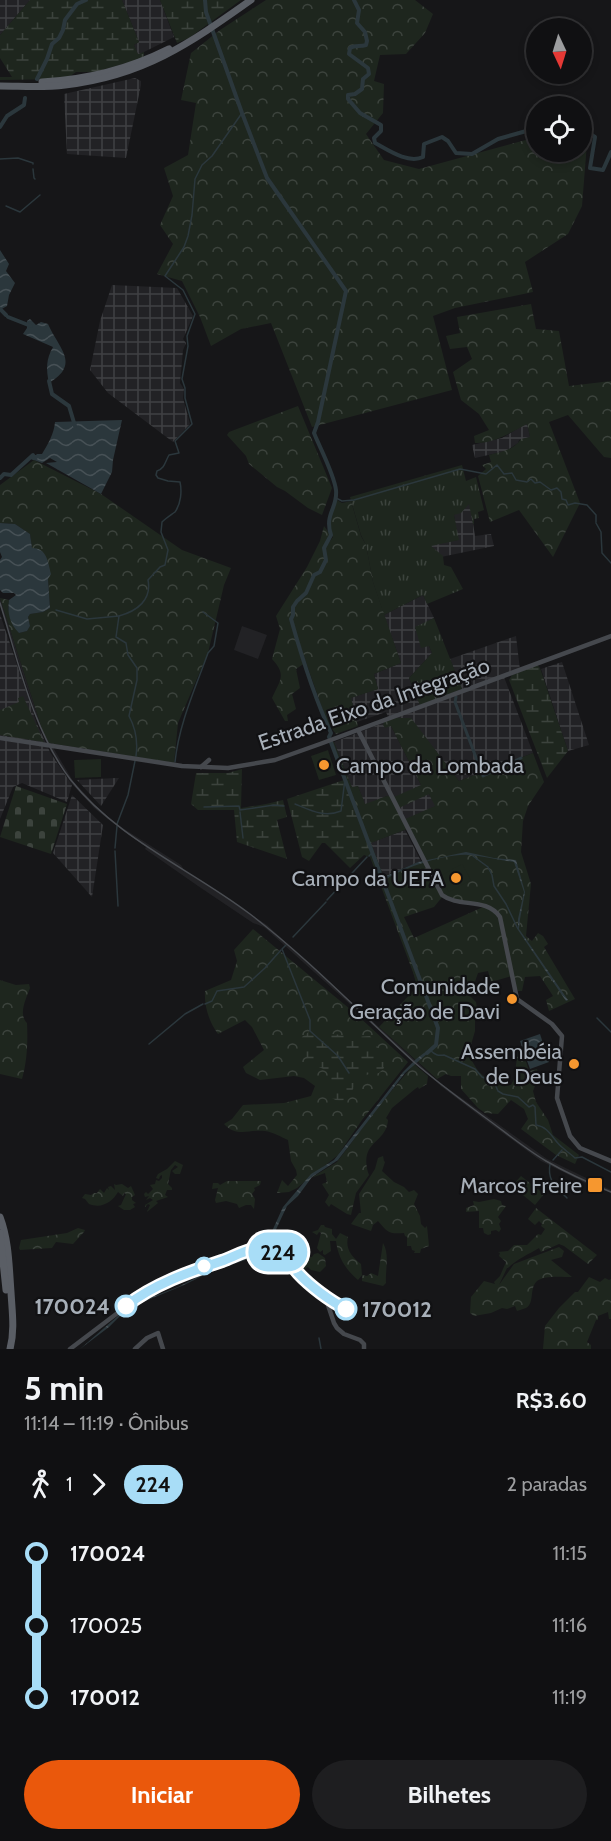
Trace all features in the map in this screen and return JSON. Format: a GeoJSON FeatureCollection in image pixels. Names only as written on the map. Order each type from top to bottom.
{"type":"FeatureCollection","features":[{"type":"Feature","properties":{"kind":"highway"},"geometry":{"type":"LineString","coordinates":[[0,81],[42,82],[76,75],[115,71],[142,62],[191,39],[244,0]]}},
{"type":"Feature","properties":{"kind":"highway"},"geometry":{"type":"LineString","coordinates":[[0,86],[62,86],[115,76],[154,62],[251,0]]}},
{"type":"Feature","properties":{"kind":"highway"},"geometry":{"type":"LineString","coordinates":[[0,1217],[6,1237],[9,1263],[13,1333],[8,1349]]}},
{"type":"Feature","properties":{"kind":"highway"},"geometry":{"type":"LineString","coordinates":[[0,1233],[9,1332],[8,1349]]}},
{"type":"Feature","properties":{"kind":"main road","name":"Estrada Eixo da Integração"},"geometry":{"type":"LineString","coordinates":[[0,738],[173,765],[228,768],[260,763],[351,732],[361,733],[366,727],[611,636]]}},
{"type":"Feature","properties":{"kind":"main road"},"geometry":{"type":"LineString","coordinates":[[361,733],[443,897],[489,907],[498,914],[502,923],[516,996],[520,1002],[552,1024],[562,1036],[557,1098],[570,1136],[580,1148],[611,1161]]}},
{"type":"Feature","properties":{"kind":"main road"},"geometry":{"type":"LineString","coordinates":[[201,767],[209,760]]}},
{"type":"Feature","properties":{"kind":"main road"},"geometry":{"type":"LineString","coordinates":[[70,1349],[133,1300],[146,1293],[187,1272],[247,1250],[265,1248],[276,1251],[287,1259],[300,1275],[319,1291],[329,1305],[334,1323],[344,1334],[360,1340],[364,1344],[364,1349]]}},
{"type":"Feature","properties":{"kind":"main road"},"geometry":{"type":"LineString","coordinates":[[135,1349],[147,1338],[158,1333],[163,1349]]}},
{"type":"Feature","properties":{"kind":"shaded area"},"geometry":{"type":"Polygon","coordinates":[[[0,0],[30,0],[0,35],[0,0]]]}},
{"type":"Feature","properties":{"kind":"shaded area"},"geometry":{"type":"Polygon","coordinates":[[[122,0],[160,0],[174,37],[138,55],[134,45],[139,42],[122,0]]]}},
{"type":"Feature","properties":{"kind":"shaded area"},"geometry":{"type":"Polygon","coordinates":[[[135,78],[141,81],[141,85],[126,158],[67,154],[64,94],[135,78]]]}},
{"type":"Feature","properties":{"kind":"shaded area"},"geometry":{"type":"Polygon","coordinates":[[[112,285],[177,288],[193,316],[183,339],[186,343],[183,350],[180,383],[184,389],[183,398],[190,424],[173,442],[108,393],[90,370],[100,321],[112,285]]]}},
{"type":"Feature","properties":{"kind":"shaded area"},"geometry":{"type":"Polygon","coordinates":[[[527,423],[530,437],[519,440],[506,451],[475,458],[472,445],[502,438],[527,423]]]}},
{"type":"Feature","properties":{"kind":"shaded area"},"geometry":{"type":"Polygon","coordinates":[[[470,503],[475,536],[491,534],[494,546],[441,557],[430,545],[458,540],[454,515],[470,503]]]}},
{"type":"Feature","properties":{"kind":"shaded area"},"geometry":{"type":"Polygon","coordinates":[[[423,595],[434,618],[415,628],[432,653],[409,678],[421,707],[463,692],[450,659],[516,636],[520,670],[504,677],[533,753],[459,781],[411,719],[388,717],[386,712],[357,722],[350,698],[378,689],[374,674],[401,663],[384,615],[423,595]]]}},
{"type":"Feature","properties":{"kind":"shaded area"},"geometry":{"type":"Polygon","coordinates":[[[0,598],[42,729],[73,781],[99,809],[118,825],[181,865],[184,870],[267,925],[439,1082],[547,1159],[611,1190],[611,1193],[541,1161],[485,1120],[442,1087],[264,927],[253,923],[145,849],[146,847],[94,808],[71,783],[42,733],[0,605],[0,598]]]}},
{"type":"Feature","properties":{"kind":"shaded area"},"geometry":{"type":"Polygon","coordinates":[[[0,614],[37,724],[50,752],[72,785],[67,802],[22,783],[13,787],[0,819],[0,614]]]}},
{"type":"Feature","properties":{"kind":"shaded area"},"geometry":{"type":"Polygon","coordinates":[[[242,626],[267,635],[258,659],[234,650],[242,626]]]}},
{"type":"Feature","properties":{"kind":"shaded area"},"geometry":{"type":"Polygon","coordinates":[[[562,662],[589,745],[568,751],[541,669],[562,662]]]}},
{"type":"Feature","properties":{"kind":"shaded area"},"geometry":{"type":"Polygon","coordinates":[[[383,723],[391,726],[421,785],[436,806],[404,820],[387,796],[365,805],[358,786],[352,788],[334,742],[383,723]]]}},
{"type":"Feature","properties":{"kind":"shaded area"},"geometry":{"type":"Polygon","coordinates":[[[116,778],[119,778],[101,806],[77,780],[116,778]]]}},
{"type":"Feature","properties":{"kind":"shaded area"},"geometry":{"type":"Polygon","coordinates":[[[72,795],[103,825],[92,897],[53,853],[72,795]]]}},
{"type":"Feature","properties":{"kind":"shaded area"},"geometry":{"type":"Polygon","coordinates":[[[405,830],[421,861],[383,875],[370,843],[405,830]]]}},
{"type":"Feature","properties":{"kind":"green space"},"geometry":{"type":"Polygon","coordinates":[[[30,0],[122,0],[139,42],[134,45],[138,54],[144,52],[144,56],[95,72],[76,72],[66,79],[0,80],[0,77],[12,77],[0,58],[0,35],[30,0]]]}},
{"type":"Feature","properties":{"kind":"green space"},"geometry":{"type":"Polygon","coordinates":[[[160,0],[241,0],[189,38],[177,43],[160,0]]]}},
{"type":"Feature","properties":{"kind":"green space"},"geometry":{"type":"Polygon","coordinates":[[[266,0],[415,0],[433,14],[425,33],[406,54],[380,55],[374,81],[384,84],[383,113],[366,134],[384,160],[419,169],[526,140],[526,162],[585,162],[582,206],[568,234],[525,262],[533,292],[455,308],[433,316],[452,390],[312,427],[271,323],[241,329],[211,346],[182,281],[157,274],[173,244],[160,225],[173,196],[164,168],[188,155],[196,103],[181,100],[191,53],[220,30],[266,0]]]}},
{"type":"Feature","properties":{"kind":"green space"},"geometry":{"type":"Polygon","coordinates":[[[531,304],[536,329],[559,331],[569,386],[611,381],[611,458],[604,457],[568,415],[549,422],[580,503],[553,557],[519,510],[490,522],[478,476],[486,469],[482,465],[491,462],[489,455],[507,450],[521,439],[530,437],[527,424],[496,440],[475,443],[474,436],[489,430],[479,414],[461,400],[453,372],[472,359],[467,347],[450,349],[446,336],[460,333],[457,317],[531,304]]]}},
{"type":"Feature","properties":{"kind":"green space"},"geometry":{"type":"Polygon","coordinates":[[[298,406],[332,488],[322,515],[277,487],[249,464],[246,456],[227,435],[229,432],[298,406]]]}},
{"type":"Feature","properties":{"kind":"green space"},"geometry":{"type":"Polygon","coordinates":[[[34,460],[101,494],[182,550],[231,568],[224,585],[208,653],[178,723],[174,763],[49,743],[42,729],[0,598],[9,600],[8,609],[19,633],[27,631],[30,626],[28,617],[30,614],[43,612],[50,608],[48,579],[32,548],[30,534],[15,524],[0,523],[0,485],[34,460]]]}},
{"type":"Feature","properties":{"kind":"green space"},"geometry":{"type":"Polygon","coordinates":[[[462,465],[466,481],[476,477],[484,510],[478,512],[479,518],[474,519],[473,524],[469,504],[461,513],[454,515],[459,540],[431,546],[443,556],[444,565],[451,567],[463,589],[427,604],[423,595],[384,615],[373,582],[366,545],[350,497],[462,465]]]}},
{"type":"Feature","properties":{"kind":"green space"},"geometry":{"type":"Polygon","coordinates":[[[337,500],[342,503],[351,501],[361,536],[366,545],[373,582],[401,663],[374,674],[378,689],[351,698],[358,726],[336,734],[327,722],[294,628],[305,663],[296,669],[300,688],[292,694],[296,709],[287,715],[288,721],[285,721],[272,698],[281,674],[272,659],[280,629],[276,616],[307,567],[320,541],[324,526],[330,534],[323,547],[326,553],[325,548],[333,537],[328,520],[337,500]]]}},
{"type":"Feature","properties":{"kind":"green space"},"geometry":{"type":"Polygon","coordinates":[[[434,618],[462,689],[420,705],[409,678],[432,653],[429,646],[421,648],[415,627],[434,618]]]}},
{"type":"Feature","properties":{"kind":"green space"},"geometry":{"type":"Polygon","coordinates":[[[537,665],[540,668],[568,751],[547,778],[509,680],[512,675],[537,665]]]}},
{"type":"Feature","properties":{"kind":"green space"},"geometry":{"type":"Polygon","coordinates":[[[23,696],[44,742],[0,735],[0,710],[19,702],[18,698],[23,696]]]}},
{"type":"Feature","properties":{"kind":"green space"},"geometry":{"type":"Polygon","coordinates":[[[396,718],[411,718],[459,781],[533,753],[544,782],[528,806],[523,821],[521,852],[531,884],[526,936],[532,941],[538,933],[543,936],[548,944],[544,947],[575,999],[549,1011],[546,1000],[553,996],[540,976],[525,977],[522,991],[518,991],[512,976],[491,982],[488,971],[478,973],[470,996],[476,1002],[477,1009],[475,1031],[468,1055],[479,1072],[486,1077],[498,1084],[511,1085],[518,1051],[522,1049],[529,1071],[537,1069],[540,1080],[537,1081],[533,1091],[536,1102],[548,1120],[553,1135],[579,1155],[575,1164],[556,1155],[521,1129],[528,1119],[524,1109],[511,1100],[498,1114],[485,1113],[461,1089],[461,1076],[446,1074],[437,1079],[379,1027],[416,988],[416,983],[405,942],[331,742],[334,742],[352,787],[358,786],[365,804],[387,796],[394,797],[421,785],[391,726],[385,728],[384,722],[396,718]],[[429,794],[399,808],[403,820],[435,806],[429,794]],[[407,829],[371,843],[383,875],[423,861],[407,829]],[[443,896],[434,907],[404,917],[414,938],[483,907],[443,896]]]}},
{"type":"Feature","properties":{"kind":"green space","name":"Campo da Lombada"},"geometry":{"type":"Polygon","coordinates":[[[328,750],[336,775],[319,780],[311,756],[328,750]]]}},
{"type":"Feature","properties":{"kind":"green space"},"geometry":{"type":"Polygon","coordinates":[[[101,759],[101,777],[75,778],[74,760],[101,759]]]}},
{"type":"Feature","properties":{"kind":"green space"},"geometry":{"type":"Polygon","coordinates":[[[242,769],[241,808],[283,800],[287,817],[277,820],[287,859],[237,842],[234,810],[198,810],[191,804],[196,773],[228,773],[242,769]]]}},
{"type":"Feature","properties":{"kind":"green space"},"geometry":{"type":"Polygon","coordinates":[[[344,780],[408,952],[417,983],[370,857],[364,855],[350,868],[325,843],[322,843],[309,861],[302,857],[287,799],[344,780]]]}},
{"type":"Feature","properties":{"kind":"green space"},"geometry":{"type":"Polygon","coordinates":[[[16,786],[67,804],[51,854],[0,837],[16,786]]]}},
{"type":"Feature","properties":{"kind":"green space","name":"Campo da UEFA"},"geometry":{"type":"Polygon","coordinates":[[[462,864],[471,880],[449,892],[440,876],[462,864]]]}},
{"type":"Feature","properties":{"kind":"green space"},"geometry":{"type":"Polygon","coordinates":[[[253,929],[356,1014],[408,1062],[362,1120],[338,1155],[289,1192],[277,1193],[282,1180],[288,1186],[297,1175],[291,1161],[288,1140],[265,1131],[234,1131],[224,1124],[232,1119],[243,1105],[284,1103],[311,1096],[315,1086],[304,1078],[294,1076],[260,1080],[246,1073],[243,1067],[264,1050],[252,1027],[245,1020],[218,1034],[205,1002],[205,991],[231,980],[237,961],[234,950],[253,929]]]}},
{"type":"Feature","properties":{"kind":"green space"},"geometry":{"type":"Polygon","coordinates":[[[0,980],[16,985],[29,984],[30,988],[23,1011],[27,1023],[27,1037],[22,1079],[0,1074],[0,980]]]}},
{"type":"Feature","properties":{"kind":"green space"},"geometry":{"type":"Polygon","coordinates":[[[310,1031],[356,1037],[370,1036],[385,1057],[384,1068],[379,1073],[357,1079],[349,1099],[333,1099],[329,1092],[332,1075],[311,1062],[300,1043],[302,1037],[310,1031]]]}},
{"type":"Feature","properties":{"kind":"green space"},"geometry":{"type":"Polygon","coordinates":[[[414,1064],[428,1076],[427,1084],[415,1089],[392,1108],[386,1118],[388,1120],[383,1134],[367,1155],[369,1175],[356,1193],[351,1215],[331,1204],[329,1207],[325,1202],[329,1195],[322,1184],[327,1182],[325,1173],[311,1178],[337,1162],[414,1064]]]}},
{"type":"Feature","properties":{"kind":"green space"},"geometry":{"type":"Polygon","coordinates":[[[383,1156],[385,1162],[382,1171],[409,1192],[414,1190],[418,1194],[414,1204],[421,1224],[425,1228],[427,1226],[429,1246],[421,1249],[420,1253],[414,1253],[411,1246],[407,1246],[407,1237],[404,1233],[389,1232],[378,1221],[373,1225],[371,1231],[351,1224],[361,1213],[359,1194],[375,1169],[378,1158],[383,1156]]]}},
{"type":"Feature","properties":{"kind":"green space"},"geometry":{"type":"Polygon","coordinates":[[[175,1161],[183,1165],[180,1174],[172,1171],[178,1167],[175,1165],[171,1170],[168,1184],[172,1190],[167,1190],[165,1195],[168,1197],[156,1201],[158,1203],[147,1212],[150,1205],[145,1207],[145,1205],[153,1200],[150,1198],[146,1200],[149,1196],[145,1197],[144,1194],[146,1192],[148,1194],[153,1189],[150,1185],[162,1178],[162,1175],[159,1179],[156,1178],[158,1174],[175,1161]]]}},
{"type":"Feature","properties":{"kind":"green space"},"geometry":{"type":"Polygon","coordinates":[[[521,1176],[544,1194],[535,1205],[512,1186],[521,1176]]]}},
{"type":"Feature","properties":{"kind":"green space"},"geometry":{"type":"Polygon","coordinates":[[[227,1181],[261,1181],[252,1194],[255,1199],[254,1209],[251,1205],[239,1208],[237,1204],[226,1201],[216,1203],[218,1188],[212,1189],[213,1183],[220,1185],[227,1181]]]}},
{"type":"Feature","properties":{"kind":"green space"},"geometry":{"type":"Polygon","coordinates":[[[114,1184],[122,1184],[128,1188],[131,1186],[135,1195],[132,1200],[136,1203],[133,1204],[135,1207],[124,1210],[118,1206],[121,1205],[126,1194],[124,1193],[123,1196],[118,1192],[110,1202],[98,1206],[89,1204],[82,1198],[85,1194],[97,1193],[100,1189],[104,1193],[111,1186],[115,1190],[114,1184]]]}},
{"type":"Feature","properties":{"kind":"green space"},"geometry":{"type":"Polygon","coordinates":[[[494,1199],[506,1206],[498,1217],[501,1221],[499,1224],[501,1229],[499,1232],[491,1231],[488,1235],[484,1233],[483,1228],[479,1228],[479,1211],[466,1212],[466,1208],[474,1205],[473,1201],[494,1199]]]}},
{"type":"Feature","properties":{"kind":"green space"},"geometry":{"type":"Polygon","coordinates":[[[536,1208],[597,1255],[588,1264],[559,1244],[541,1252],[539,1248],[507,1268],[499,1285],[514,1264],[559,1247],[564,1251],[562,1257],[551,1260],[572,1277],[549,1277],[537,1281],[533,1287],[529,1306],[526,1308],[517,1311],[515,1306],[502,1308],[474,1316],[470,1313],[471,1297],[484,1281],[495,1284],[506,1262],[498,1252],[508,1251],[514,1245],[527,1245],[538,1234],[541,1235],[545,1229],[539,1221],[535,1225],[528,1219],[536,1208]]]}},
{"type":"Feature","properties":{"kind":"green space"},"geometry":{"type":"Polygon","coordinates":[[[321,1225],[332,1229],[332,1234],[336,1239],[340,1233],[348,1237],[350,1252],[361,1264],[362,1275],[358,1280],[343,1262],[336,1241],[330,1241],[331,1251],[325,1255],[323,1250],[320,1252],[317,1248],[321,1233],[317,1235],[312,1232],[318,1230],[321,1225]]]}},
{"type":"Feature","properties":{"kind":"green space"},"geometry":{"type":"Polygon","coordinates":[[[78,1228],[85,1230],[73,1244],[56,1242],[52,1248],[20,1250],[19,1248],[21,1240],[67,1233],[78,1228]]]}},
{"type":"Feature","properties":{"kind":"green space"},"geometry":{"type":"Polygon","coordinates":[[[383,1243],[387,1258],[386,1283],[383,1286],[362,1281],[362,1275],[367,1276],[371,1273],[378,1276],[383,1243]]]}},
{"type":"Feature","properties":{"kind":"green space"},"geometry":{"type":"Polygon","coordinates":[[[306,1251],[306,1257],[312,1257],[318,1253],[325,1258],[326,1266],[320,1272],[308,1267],[303,1272],[290,1259],[289,1252],[306,1251]]]}},
{"type":"Feature","properties":{"kind":"green space"},"geometry":{"type":"Polygon","coordinates":[[[589,1277],[600,1282],[605,1278],[611,1279],[611,1319],[609,1319],[608,1312],[598,1316],[587,1342],[591,1345],[591,1349],[543,1349],[545,1326],[559,1308],[575,1292],[578,1292],[589,1277]]]}},
{"type":"Feature","properties":{"kind":"water"},"geometry":{"type":"Polygon","coordinates":[[[0,250],[9,264],[6,271],[15,283],[7,306],[0,310],[0,250]]]}},
{"type":"Feature","properties":{"kind":"water"},"geometry":{"type":"Polygon","coordinates":[[[30,319],[36,325],[41,322],[48,324],[65,356],[64,369],[49,383],[47,364],[53,347],[23,334],[27,328],[27,321],[30,319]]]}},
{"type":"Feature","properties":{"kind":"water"},"geometry":{"type":"Polygon","coordinates":[[[122,420],[112,472],[101,494],[46,463],[57,462],[50,458],[42,463],[33,458],[37,454],[42,454],[52,435],[55,422],[122,420]]]}},
{"type":"Feature","properties":{"kind":"water"},"geometry":{"type":"Polygon","coordinates":[[[0,523],[15,524],[30,534],[32,548],[44,553],[51,574],[48,579],[50,608],[43,612],[30,614],[28,617],[30,626],[27,631],[19,633],[11,622],[8,609],[9,600],[16,595],[3,593],[0,590],[0,560],[2,557],[0,523]]]}},
{"type":"Feature","properties":{"kind":"water"},"geometry":{"type":"Polygon","coordinates":[[[466,852],[516,860],[525,892],[519,929],[568,1000],[566,1001],[518,930],[524,892],[514,862],[459,855],[423,863],[399,872],[383,882],[382,880],[418,862],[466,852]]]}},
{"type":"Feature","properties":{"kind":"water"},"geometry":{"type":"Polygon","coordinates":[[[540,1034],[549,1062],[530,1069],[520,1041],[540,1034]]]}},
{"type":"Feature","properties":{"kind":"water"},"geometry":{"type":"Polygon","coordinates":[[[428,1050],[429,1052],[405,1073],[338,1160],[312,1177],[298,1196],[287,1206],[265,1253],[208,1273],[184,1285],[136,1305],[80,1349],[119,1315],[136,1303],[178,1287],[213,1269],[264,1252],[283,1207],[311,1174],[334,1160],[403,1072],[428,1050]]]}},
{"type":"Feature","properties":{"kind":"waterway"},"geometry":{"type":"LineString","coordinates":[[37,79],[52,44],[63,30],[65,20],[77,4],[86,0]]}},
{"type":"Feature","properties":{"kind":"waterway"},"geometry":{"type":"LineString","coordinates":[[205,0],[206,12],[267,178],[346,291],[314,433],[335,484],[336,496],[329,522],[331,535],[324,548],[326,560],[320,572],[314,575],[306,593],[293,607],[291,619],[309,677],[331,733],[329,737],[438,1028],[436,1045],[427,1053]]}},
{"type":"Feature","properties":{"kind":"waterway"},"geometry":{"type":"LineString","coordinates":[[354,0],[359,10],[357,23],[365,32],[367,41],[366,45],[350,48],[349,54],[368,68],[369,74],[363,79],[362,89],[355,94],[348,95],[348,99],[360,113],[381,125],[381,131],[374,138],[375,143],[398,155],[417,159],[423,157],[424,144],[442,137],[448,141],[456,153],[472,154],[498,139],[526,131]]}},
{"type":"Feature","properties":{"kind":"waterway"},"geometry":{"type":"LineString","coordinates":[[0,127],[7,116],[24,105],[25,98]]}},
{"type":"Feature","properties":{"kind":"waterway"},"geometry":{"type":"LineString","coordinates":[[136,756],[136,736],[129,716],[137,680],[137,668],[128,655],[126,643],[116,637],[119,616],[142,604],[148,593],[148,580],[160,567],[165,565],[168,550],[161,532],[162,522],[177,509],[181,486],[180,482],[168,481],[156,475],[169,455],[179,453],[175,441],[192,424],[182,379],[188,346],[187,336],[195,314],[183,290],[165,276],[184,247],[188,236],[195,179],[202,165],[212,156],[242,113]]}},
{"type":"Feature","properties":{"kind":"waterway"},"geometry":{"type":"LineString","coordinates":[[592,135],[595,137],[592,156]]}},
{"type":"Feature","properties":{"kind":"waterway"},"geometry":{"type":"LineString","coordinates":[[591,162],[590,168],[603,170],[611,152]]}},
{"type":"Feature","properties":{"kind":"waterway"},"geometry":{"type":"LineString","coordinates":[[0,159],[18,158],[33,164]]}},
{"type":"Feature","properties":{"kind":"waterway"},"geometry":{"type":"LineString","coordinates":[[33,169],[35,179]]}},
{"type":"Feature","properties":{"kind":"waterway"},"geometry":{"type":"LineString","coordinates":[[6,206],[20,212],[40,195]]}},
{"type":"Feature","properties":{"kind":"waterway"},"geometry":{"type":"LineString","coordinates":[[0,309],[6,315]]}},
{"type":"Feature","properties":{"kind":"waterway"},"geometry":{"type":"LineString","coordinates":[[8,317],[31,326]]}},
{"type":"Feature","properties":{"kind":"waterway"},"geometry":{"type":"LineString","coordinates":[[49,381],[52,394],[69,406],[75,426]]}},
{"type":"Feature","properties":{"kind":"waterway"},"geometry":{"type":"LineString","coordinates":[[0,478],[4,474],[11,475],[33,455],[33,458],[36,457]]}},
{"type":"Feature","properties":{"kind":"waterway"},"geometry":{"type":"LineString","coordinates":[[336,498],[342,501],[354,500],[460,469],[486,474],[497,465],[504,474],[512,473],[516,480],[527,482],[531,479],[551,490],[557,488],[568,505],[575,503],[587,505],[596,515],[596,522]]}},
{"type":"Feature","properties":{"kind":"waterway"},"geometry":{"type":"LineString","coordinates":[[596,523],[601,532],[602,553],[611,563]]}},
{"type":"Feature","properties":{"kind":"waterway"},"geometry":{"type":"LineString","coordinates":[[56,610],[87,619],[119,616]]}},
{"type":"Feature","properties":{"kind":"waterway"},"geometry":{"type":"LineString","coordinates":[[175,762],[188,707],[208,653],[214,646],[218,623],[203,612]]}},
{"type":"Feature","properties":{"kind":"waterway"},"geometry":{"type":"LineString","coordinates":[[456,697],[455,702],[483,776],[521,758]]}},
{"type":"Feature","properties":{"kind":"waterway"},"geometry":{"type":"LineString","coordinates":[[117,824],[128,795],[135,761]]}},
{"type":"Feature","properties":{"kind":"waterway"},"geometry":{"type":"LineString","coordinates":[[295,804],[312,811],[329,814],[341,811],[345,779]]}},
{"type":"Feature","properties":{"kind":"waterway"},"geometry":{"type":"LineString","coordinates":[[204,807],[239,806],[240,810],[274,805],[284,806]]}},
{"type":"Feature","properties":{"kind":"waterway"},"geometry":{"type":"LineString","coordinates":[[240,812],[243,838]]}},
{"type":"Feature","properties":{"kind":"waterway"},"geometry":{"type":"LineString","coordinates":[[115,848],[117,826]]}},
{"type":"Feature","properties":{"kind":"waterway"},"geometry":{"type":"LineString","coordinates":[[115,851],[118,906]]}},
{"type":"Feature","properties":{"kind":"waterway"},"geometry":{"type":"LineString","coordinates":[[369,856],[372,853]]}},
{"type":"Feature","properties":{"kind":"waterway"},"geometry":{"type":"LineString","coordinates":[[473,856],[488,867],[494,886],[518,929]]}},
{"type":"Feature","properties":{"kind":"waterway"},"geometry":{"type":"LineString","coordinates":[[327,900],[367,857]]}},
{"type":"Feature","properties":{"kind":"waterway"},"geometry":{"type":"LineString","coordinates":[[293,937],[326,902]]}},
{"type":"Feature","properties":{"kind":"waterway"},"geometry":{"type":"LineString","coordinates":[[286,945],[282,949],[310,1020],[310,1031],[338,1056],[349,1073]]}},
{"type":"Feature","properties":{"kind":"waterway"},"geometry":{"type":"LineString","coordinates":[[205,1004],[212,1001],[217,991],[244,987],[281,950]]}},
{"type":"Feature","properties":{"kind":"waterway"},"geometry":{"type":"LineString","coordinates":[[149,1044],[185,1014],[203,1004]]}},
{"type":"Feature","properties":{"kind":"waterway"},"geometry":{"type":"LineString","coordinates":[[597,1018],[611,1032]]}},
{"type":"Feature","properties":{"kind":"waterway"},"geometry":{"type":"LineString","coordinates":[[430,1050],[437,1055],[444,1055],[475,1069],[482,1077],[494,1082],[498,1091],[518,1097],[529,1107],[533,1105],[536,1125],[545,1128],[575,1158],[582,1157],[611,1172]]}},
{"type":"Feature","properties":{"kind":"waterway"},"geometry":{"type":"LineString","coordinates":[[553,1160],[562,1150]]}},
{"type":"Feature","properties":{"kind":"waterway"},"geometry":{"type":"LineString","coordinates":[[550,1164],[551,1179],[567,1198]]}},
{"type":"Feature","properties":{"kind":"waterway"},"geometry":{"type":"LineString","coordinates":[[319,1338],[321,1349]]}},
{"type":"Feature","properties":{"kind":"tram line"},"geometry":{"type":"LineString","coordinates":[[0,603],[36,717],[57,760],[89,800],[132,836],[227,898],[272,931],[440,1084],[546,1161],[611,1192]]}},
{"type":"Feature","properties":{"kind":"bus line","name":"224"},"geometry":{"type":"LineString","coordinates":[[126,1306],[134,1299],[187,1272],[247,1250],[262,1248],[282,1255],[300,1275],[346,1309]]}},
{"type":"Feature","properties":{"kind":"place","name":"Campo da Lombada"},"geometry":{"type":"Point","coordinates":[324,765]}},
{"type":"Feature","properties":{"kind":"place","name":"Campo da UEFA"},"geometry":{"type":"Point","coordinates":[456,878]}},
{"type":"Feature","properties":{"kind":"place","name":"Comunidade Geração de Davi"},"geometry":{"type":"Point","coordinates":[512,999]}},
{"type":"Feature","properties":{"kind":"place","name":"Assembéia de Deus"},"geometry":{"type":"Point","coordinates":[574,1064]}},
{"type":"Feature","properties":{"kind":"place","name":"Marcos Freire"},"geometry":{"type":"Point","coordinates":[595,1185]}},
{"type":"Feature","properties":{"kind":"place","name":"170024"},"geometry":{"type":"Point","coordinates":[126,1306]}},
{"type":"Feature","properties":{"kind":"place","name":"170012"},"geometry":{"type":"Point","coordinates":[346,1309]}}]}
